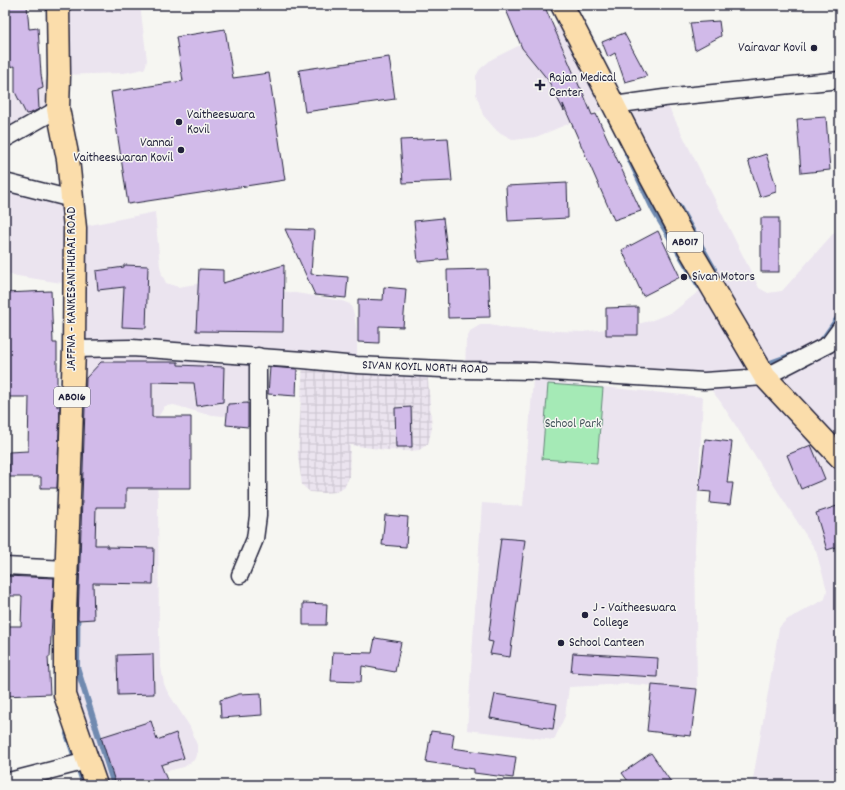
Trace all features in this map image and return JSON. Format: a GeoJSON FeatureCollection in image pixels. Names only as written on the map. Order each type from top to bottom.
{"type":"FeatureCollection","features":[{"type":"Feature","properties":{"kind":"main road","name":"JAFFNA - KANKESANTHURAI ROAD"},"geometry":{"type":"LineString","coordinates":[[58,5],[58,109],[68,159],[75,228],[80,349],[64,613],[65,695],[96,785]]}},
{"type":"Feature","properties":{"kind":"main road","name":"AB017"},"geometry":{"type":"LineString","coordinates":[[562,5],[689,248],[765,377],[840,457]]}},
{"type":"Feature","properties":{"kind":"street"},"geometry":{"type":"LineString","coordinates":[[614,105],[664,98],[840,80]]}},
{"type":"Feature","properties":{"kind":"street"},"geometry":{"type":"LineString","coordinates":[[5,139],[58,109]]}},
{"type":"Feature","properties":{"kind":"street"},"geometry":{"type":"LineString","coordinates":[[5,182],[72,199]]}},
{"type":"Feature","properties":{"kind":"street"},"geometry":{"type":"LineString","coordinates":[[765,377],[835,345],[840,329]]}},
{"type":"Feature","properties":{"kind":"street","name":"SIVAN KOYIL NORTH ROAD"},"geometry":{"type":"LineString","coordinates":[[80,349],[132,348],[258,356],[357,365],[464,370],[534,371],[704,381],[765,377]]}},
{"type":"Feature","properties":{"kind":"street"},"geometry":{"type":"LineString","coordinates":[[240,575],[254,539],[258,516],[258,356]]}},
{"type":"Feature","properties":{"kind":"street"},"geometry":{"type":"LineString","coordinates":[[5,566],[67,569]]}},
{"type":"Feature","properties":{"kind":"street"},"geometry":{"type":"LineString","coordinates":[[5,782],[87,761]]}},
{"type":"Feature","properties":{"kind":"shaded area"},"geometry":{"type":"Polygon","coordinates":[[[58,5],[140,5],[147,60],[144,69],[124,73],[59,75],[58,5]]]}},
{"type":"Feature","properties":{"kind":"shaded area","name":"Rajan Medical Center"},"geometry":{"type":"Polygon","coordinates":[[[570,20],[614,105],[536,137],[514,140],[497,131],[483,115],[476,94],[476,76],[480,69],[492,59],[570,20]]]}},
{"type":"Feature","properties":{"kind":"shaded area"},"geometry":{"type":"Polygon","coordinates":[[[59,75],[58,109],[5,139],[5,97],[59,75]]]}},
{"type":"Feature","properties":{"kind":"shaded area"},"geometry":{"type":"Polygon","coordinates":[[[664,98],[759,288],[768,293],[782,291],[840,227],[840,329],[829,344],[840,358],[840,785],[752,785],[779,628],[788,619],[825,599],[827,590],[816,551],[720,401],[704,381],[465,371],[466,341],[470,331],[480,325],[490,325],[511,329],[583,332],[629,326],[650,321],[673,312],[709,283],[614,105],[664,98]]]}},
{"type":"Feature","properties":{"kind":"shaded area"},"geometry":{"type":"Polygon","coordinates":[[[5,182],[72,199],[75,228],[155,212],[160,266],[166,283],[178,287],[214,281],[309,295],[342,301],[350,304],[354,314],[357,333],[357,365],[249,356],[250,398],[242,412],[223,416],[205,414],[174,405],[165,406],[158,417],[155,429],[158,502],[160,661],[164,684],[167,691],[190,727],[197,745],[197,753],[194,760],[184,767],[108,785],[96,785],[65,695],[74,285],[5,274],[5,182]]]}},
{"type":"Feature","properties":{"kind":"shaded area"},"geometry":{"type":"Polygon","coordinates":[[[303,360],[427,368],[432,428],[428,444],[419,450],[408,451],[386,450],[350,445],[349,477],[345,486],[336,492],[310,492],[302,485],[298,456],[303,360]]]}},
{"type":"Feature","properties":{"kind":"shaded area","name":"J - Vaitheeswara College"},"geometry":{"type":"Polygon","coordinates":[[[533,380],[703,397],[695,547],[697,689],[629,684],[569,687],[565,716],[554,740],[467,730],[482,503],[523,506],[533,380]]]}},
{"type":"Feature","properties":{"kind":"green space","name":"School Park"},"geometry":{"type":"Polygon","coordinates":[[[548,384],[603,388],[597,463],[542,459],[548,384]]]}},
{"type":"Feature","properties":{"kind":"building"},"geometry":{"type":"Polygon","coordinates":[[[5,5],[27,5],[29,29],[38,28],[43,88],[38,90],[39,109],[31,113],[26,114],[15,92],[15,66],[6,67],[5,5]]]}},
{"type":"Feature","properties":{"kind":"building"},"geometry":{"type":"Polygon","coordinates":[[[504,5],[544,5],[592,115],[596,114],[641,211],[614,220],[563,104],[564,111],[548,80],[522,48],[504,5]]]}},
{"type":"Feature","properties":{"kind":"building"},"geometry":{"type":"Polygon","coordinates":[[[719,21],[721,36],[695,50],[690,23],[719,21]]]}},
{"type":"Feature","properties":{"kind":"building"},"geometry":{"type":"Polygon","coordinates":[[[225,29],[233,78],[269,73],[285,180],[128,204],[111,92],[183,81],[176,37],[225,29]]]}},
{"type":"Feature","properties":{"kind":"building"},"geometry":{"type":"Polygon","coordinates":[[[624,33],[647,76],[625,82],[615,53],[608,57],[602,42],[624,33]]]}},
{"type":"Feature","properties":{"kind":"building"},"geometry":{"type":"Polygon","coordinates":[[[389,57],[395,99],[305,112],[299,70],[389,57]]]}},
{"type":"Feature","properties":{"kind":"building"},"geometry":{"type":"Polygon","coordinates":[[[826,117],[830,170],[801,173],[797,119],[826,117]]]}},
{"type":"Feature","properties":{"kind":"building"},"geometry":{"type":"Polygon","coordinates":[[[448,138],[452,181],[403,183],[400,140],[448,138]]]}},
{"type":"Feature","properties":{"kind":"building"},"geometry":{"type":"Polygon","coordinates":[[[766,154],[776,186],[776,192],[760,197],[748,160],[766,154]]]}},
{"type":"Feature","properties":{"kind":"building"},"geometry":{"type":"Polygon","coordinates":[[[567,183],[568,218],[508,221],[506,186],[567,183]]]}},
{"type":"Feature","properties":{"kind":"building"},"geometry":{"type":"Polygon","coordinates":[[[443,218],[448,259],[418,262],[414,221],[443,218]]]}},
{"type":"Feature","properties":{"kind":"building"},"geometry":{"type":"Polygon","coordinates":[[[761,218],[779,218],[779,272],[761,272],[761,218]]]}},
{"type":"Feature","properties":{"kind":"building"},"geometry":{"type":"Polygon","coordinates":[[[285,229],[314,230],[311,274],[348,277],[346,298],[315,295],[285,229]]]}},
{"type":"Feature","properties":{"kind":"building"},"geometry":{"type":"Polygon","coordinates":[[[658,231],[680,277],[643,296],[622,250],[658,231]]]}},
{"type":"Feature","properties":{"kind":"building"},"geometry":{"type":"Polygon","coordinates":[[[124,265],[148,266],[146,328],[122,327],[124,287],[98,290],[96,271],[124,267],[124,265]]]}},
{"type":"Feature","properties":{"kind":"building"},"geometry":{"type":"Polygon","coordinates":[[[284,265],[283,332],[196,331],[199,269],[223,270],[223,283],[284,265]]]}},
{"type":"Feature","properties":{"kind":"building"},"geometry":{"type":"Polygon","coordinates":[[[488,269],[490,317],[448,318],[447,270],[488,269]]]}},
{"type":"Feature","properties":{"kind":"building"},"geometry":{"type":"Polygon","coordinates":[[[384,287],[406,289],[403,327],[379,326],[379,343],[358,342],[358,299],[383,300],[384,287]]]}},
{"type":"Feature","properties":{"kind":"building"},"geometry":{"type":"Polygon","coordinates":[[[51,291],[53,343],[57,343],[57,407],[60,405],[57,488],[41,488],[41,477],[9,477],[9,452],[28,451],[29,397],[5,397],[5,293],[51,291]]]}},
{"type":"Feature","properties":{"kind":"building"},"geometry":{"type":"Polygon","coordinates":[[[638,307],[638,335],[606,335],[606,308],[638,307]]]}},
{"type":"Feature","properties":{"kind":"building"},"geometry":{"type":"Polygon","coordinates":[[[101,362],[178,362],[178,365],[224,367],[223,402],[197,406],[194,383],[152,382],[152,417],[191,417],[191,488],[126,488],[126,507],[96,507],[95,545],[107,545],[107,547],[154,548],[153,584],[93,583],[94,619],[78,620],[86,378],[101,362]]]}},
{"type":"Feature","properties":{"kind":"building"},"geometry":{"type":"Polygon","coordinates":[[[270,367],[297,369],[296,396],[268,394],[270,367]]]}},
{"type":"Feature","properties":{"kind":"building"},"geometry":{"type":"Polygon","coordinates":[[[248,403],[248,427],[226,425],[228,404],[248,403]]]}},
{"type":"Feature","properties":{"kind":"building"},"geometry":{"type":"Polygon","coordinates":[[[411,407],[412,447],[396,447],[395,408],[411,407]]]}},
{"type":"Feature","properties":{"kind":"building"},"geometry":{"type":"Polygon","coordinates":[[[705,439],[732,442],[727,483],[733,483],[730,505],[710,503],[711,492],[699,491],[705,439]]]}},
{"type":"Feature","properties":{"kind":"building"},"geometry":{"type":"Polygon","coordinates":[[[811,445],[825,479],[801,489],[787,455],[811,445]]]}},
{"type":"Feature","properties":{"kind":"building"},"geometry":{"type":"Polygon","coordinates":[[[840,505],[840,546],[827,550],[816,513],[840,505]]]}},
{"type":"Feature","properties":{"kind":"building"},"geometry":{"type":"Polygon","coordinates":[[[385,515],[408,517],[406,547],[382,545],[385,515]]]}},
{"type":"Feature","properties":{"kind":"building"},"geometry":{"type":"Polygon","coordinates":[[[501,538],[525,540],[510,657],[490,654],[493,642],[488,641],[501,538]]]}},
{"type":"Feature","properties":{"kind":"building"},"geometry":{"type":"Polygon","coordinates":[[[5,576],[54,578],[50,657],[48,657],[50,694],[5,696],[5,626],[21,626],[22,596],[5,596],[5,576]]]}},
{"type":"Feature","properties":{"kind":"building"},"geometry":{"type":"Polygon","coordinates":[[[303,603],[327,604],[326,625],[303,625],[303,603]]]}},
{"type":"Feature","properties":{"kind":"building"},"geometry":{"type":"Polygon","coordinates":[[[375,638],[401,642],[395,672],[362,666],[361,682],[331,681],[333,652],[372,653],[375,638]]]}},
{"type":"Feature","properties":{"kind":"building"},"geometry":{"type":"Polygon","coordinates":[[[573,653],[658,658],[657,677],[571,672],[573,653]]]}},
{"type":"Feature","properties":{"kind":"building"},"geometry":{"type":"Polygon","coordinates":[[[153,654],[154,694],[118,695],[117,655],[153,654]]]}},
{"type":"Feature","properties":{"kind":"building"},"geometry":{"type":"Polygon","coordinates":[[[652,685],[697,689],[691,736],[647,731],[652,685]]]}},
{"type":"Feature","properties":{"kind":"building"},"geometry":{"type":"Polygon","coordinates":[[[261,693],[262,715],[221,718],[220,700],[239,694],[261,693]]]}},
{"type":"Feature","properties":{"kind":"building"},"geometry":{"type":"Polygon","coordinates":[[[495,694],[557,704],[553,729],[490,718],[495,694]]]}},
{"type":"Feature","properties":{"kind":"building"},"geometry":{"type":"Polygon","coordinates":[[[151,721],[157,740],[176,733],[184,758],[161,765],[169,785],[116,785],[101,737],[151,721]]]}},
{"type":"Feature","properties":{"kind":"building"},"geometry":{"type":"Polygon","coordinates":[[[431,731],[454,734],[452,748],[516,757],[513,778],[474,773],[474,769],[426,762],[431,731]]]}},
{"type":"Feature","properties":{"kind":"building"},"geometry":{"type":"Polygon","coordinates":[[[651,753],[673,785],[631,785],[622,773],[651,753]]]}},
{"type":"Feature","properties":{"kind":"waterway"},"geometry":{"type":"LineString","coordinates":[[627,154],[654,211],[699,286]]}},
{"type":"Feature","properties":{"kind":"waterway"},"geometry":{"type":"LineString","coordinates":[[679,207],[714,269]]}},
{"type":"Feature","properties":{"kind":"waterway"},"geometry":{"type":"LineString","coordinates":[[819,345],[840,315]]}},
{"type":"Feature","properties":{"kind":"waterway"},"geometry":{"type":"LineString","coordinates":[[764,359],[765,362],[770,363],[795,354]]}},
{"type":"Feature","properties":{"kind":"waterway"},"geometry":{"type":"LineString","coordinates":[[78,549],[77,667],[114,785]]}},
{"type":"Feature","properties":{"kind":"waterway"},"geometry":{"type":"LineString","coordinates":[[67,734],[84,785]]}},
{"type":"Feature","properties":{"kind":"place","name":"Vairavar Kovil"},"geometry":{"type":"Point","coordinates":[814,48]}},
{"type":"Feature","properties":{"kind":"place","name":"Rajan Medical Center"},"geometry":{"type":"Point","coordinates":[540,85]}},
{"type":"Feature","properties":{"kind":"place","name":"Vaitheeswara Kovil"},"geometry":{"type":"Point","coordinates":[179,122]}},
{"type":"Feature","properties":{"kind":"place","name":"Vannai Vaitheeswaran Kovil"},"geometry":{"type":"Point","coordinates":[181,150]}},
{"type":"Feature","properties":{"kind":"place","name":"Sivan Motors"},"geometry":{"type":"Point","coordinates":[684,277]}},
{"type":"Feature","properties":{"kind":"place","name":"J - Vaitheeswara College"},"geometry":{"type":"Point","coordinates":[585,615]}},
{"type":"Feature","properties":{"kind":"place","name":"School Canteen"},"geometry":{"type":"Point","coordinates":[561,643]}}]}
